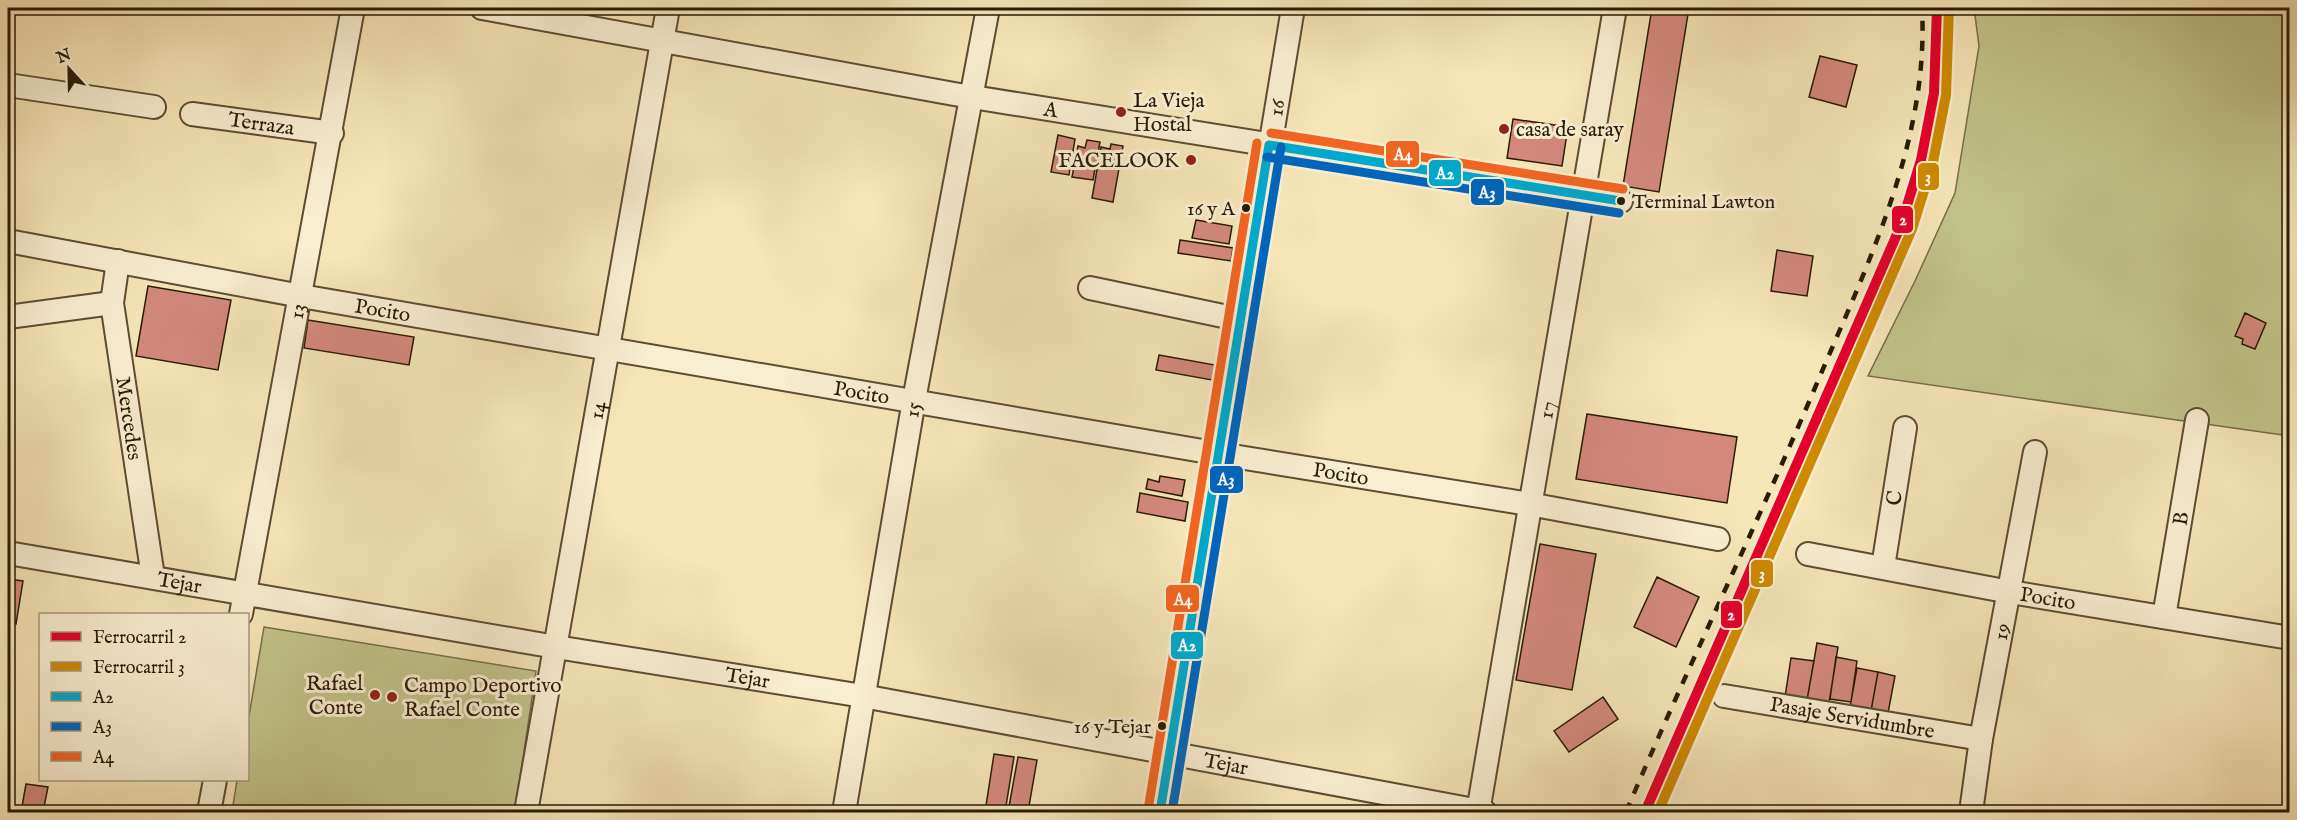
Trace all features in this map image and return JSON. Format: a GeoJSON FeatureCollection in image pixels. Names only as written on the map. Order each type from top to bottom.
{"type":"FeatureCollection","features":[{"type":"Feature","properties":{"kind":"street","name":"13"},"geometry":{"type":"LineString","coordinates":[[243,604],[332,133],[353,8]]}},
{"type":"Feature","properties":{"kind":"street","name":"A"},"geometry":{"type":"LineString","coordinates":[[482,8],[973,96],[1622,201]]}},
{"type":"Feature","properties":{"kind":"street","name":"14"},"geometry":{"type":"LineString","coordinates":[[526,813],[668,8]]}},
{"type":"Feature","properties":{"kind":"street","name":"15"},"geometry":{"type":"LineString","coordinates":[[843,813],[914,400],[988,8]]}},
{"type":"Feature","properties":{"kind":"street","name":"16"},"geometry":{"type":"LineString","coordinates":[[1160,813],[1293,8]]}},
{"type":"Feature","properties":{"kind":"street","name":"17"},"geometry":{"type":"LineString","coordinates":[[1480,812],[1529,504],[1615,8]]}},
{"type":"Feature","properties":{"kind":"street"},"geometry":{"type":"LineString","coordinates":[[8,84],[154,107]]}},
{"type":"Feature","properties":{"kind":"street","name":"Terraza"},"geometry":{"type":"LineString","coordinates":[[192,114],[332,133]]}},
{"type":"Feature","properties":{"kind":"street","name":"Pocito"},"geometry":{"type":"LineString","coordinates":[[8,241],[301,296],[1220,454],[1529,504],[1718,539]]}},
{"type":"Feature","properties":{"kind":"street","name":"Mercedes"},"geometry":{"type":"LineString","coordinates":[[118,261],[112,303],[153,577]]}},
{"type":"Feature","properties":{"kind":"street"},"geometry":{"type":"LineString","coordinates":[[1090,288],[1242,320]]}},
{"type":"Feature","properties":{"kind":"street"},"geometry":{"type":"LineString","coordinates":[[8,317],[112,303]]}},
{"type":"Feature","properties":{"kind":"street","name":"B"},"geometry":{"type":"LineString","coordinates":[[2164,617],[2197,420]]}},
{"type":"Feature","properties":{"kind":"street","name":"C"},"geometry":{"type":"LineString","coordinates":[[1883,567],[1905,428]]}},
{"type":"Feature","properties":{"kind":"street","name":"19"},"geometry":{"type":"LineString","coordinates":[[1971,813],[1981,739],[2035,452]]}},
{"type":"Feature","properties":{"kind":"street","name":"Tejar"},"geometry":{"type":"LineString","coordinates":[[8,553],[153,577],[243,604],[556,647],[863,696],[1480,812]]}},
{"type":"Feature","properties":{"kind":"street","name":"Pocito"},"geometry":{"type":"LineString","coordinates":[[1808,554],[2010,592],[2289,638]]}},
{"type":"Feature","properties":{"kind":"street","name":"Pasaje Servidumbre"},"geometry":{"type":"LineString","coordinates":[[1724,696],[1981,739]]}},
{"type":"Feature","properties":{"kind":"street"},"geometry":{"type":"LineString","coordinates":[[209,813],[215,781]]}},
{"type":"Feature","properties":{"kind":"green space"},"geometry":{"type":"Polygon","coordinates":[[[1974,8],[2289,8],[2289,436],[1868,376],[1955,193],[1979,46],[1974,8]]]}},
{"type":"Feature","properties":{"kind":"green space","name":"Rafael Conte"},"geometry":{"type":"Polygon","coordinates":[[[264,627],[536,671],[515,812],[232,812],[237,781],[249,781],[249,716],[264,627]]]}},
{"type":"Feature","properties":{"kind":"building"},"geometry":{"type":"Polygon","coordinates":[[[1652,8],[1689,8],[1659,192],[1623,186],[1652,8]]]}},
{"type":"Feature","properties":{"kind":"building"},"geometry":{"type":"Polygon","coordinates":[[[1820,56],[1857,65],[1846,107],[1809,97],[1820,56]]]}},
{"type":"Feature","properties":{"kind":"building"},"geometry":{"type":"Polygon","coordinates":[[[1513,119],[1568,127],[1562,166],[1507,158],[1513,119]]]}},
{"type":"Feature","properties":{"kind":"building"},"geometry":{"type":"Polygon","coordinates":[[[1058,135],[1075,139],[1069,175],[1051,172],[1058,135]]]}},
{"type":"Feature","properties":{"kind":"building"},"geometry":{"type":"Polygon","coordinates":[[[1087,140],[1100,142],[1093,180],[1072,177],[1078,146],[1085,148],[1087,140]]]}},
{"type":"Feature","properties":{"kind":"building"},"geometry":{"type":"Polygon","coordinates":[[[1111,144],[1123,146],[1113,202],[1092,198],[1101,147],[1110,149],[1111,144]]]}},
{"type":"Feature","properties":{"kind":"building"},"geometry":{"type":"Polygon","coordinates":[[[1196,220],[1232,226],[1229,244],[1192,238],[1196,220]]]}},
{"type":"Feature","properties":{"kind":"building"},"geometry":{"type":"Polygon","coordinates":[[[1180,240],[1233,248],[1231,261],[1178,253],[1180,240]]]}},
{"type":"Feature","properties":{"kind":"building"},"geometry":{"type":"Polygon","coordinates":[[[1777,250],[1813,256],[1807,296],[1771,291],[1777,250]]]}},
{"type":"Feature","properties":{"kind":"building"},"geometry":{"type":"Polygon","coordinates":[[[148,286],[231,300],[218,370],[136,356],[148,286]]]}},
{"type":"Feature","properties":{"kind":"building"},"geometry":{"type":"Polygon","coordinates":[[[2245,313],[2266,323],[2255,349],[2242,344],[2243,339],[2235,336],[2245,313]]]}},
{"type":"Feature","properties":{"kind":"building"},"geometry":{"type":"Polygon","coordinates":[[[308,320],[414,337],[409,365],[304,348],[308,320]]]}},
{"type":"Feature","properties":{"kind":"building"},"geometry":{"type":"Polygon","coordinates":[[[1159,355],[1215,365],[1212,380],[1156,370],[1159,355]]]}},
{"type":"Feature","properties":{"kind":"building"},"geometry":{"type":"Polygon","coordinates":[[[1587,414],[1737,437],[1727,503],[1576,479],[1587,414]]]}},
{"type":"Feature","properties":{"kind":"building"},"geometry":{"type":"Polygon","coordinates":[[[1160,476],[1185,480],[1182,496],[1146,489],[1148,479],[1159,482],[1160,476]]]}},
{"type":"Feature","properties":{"kind":"building"},"geometry":{"type":"Polygon","coordinates":[[[1140,493],[1188,502],[1185,521],[1137,512],[1140,493]]]}},
{"type":"Feature","properties":{"kind":"building"},"geometry":{"type":"Polygon","coordinates":[[[1540,544],[1596,554],[1572,690],[1516,680],[1540,544]]]}},
{"type":"Feature","properties":{"kind":"building"},"geometry":{"type":"Polygon","coordinates":[[[1657,577],[1699,597],[1676,647],[1634,627],[1657,577]]]}},
{"type":"Feature","properties":{"kind":"building"},"geometry":{"type":"Polygon","coordinates":[[[8,579],[23,581],[16,624],[8,622],[8,579]]]}},
{"type":"Feature","properties":{"kind":"building"},"geometry":{"type":"Polygon","coordinates":[[[1817,643],[1838,647],[1829,703],[1807,700],[1817,643]]]}},
{"type":"Feature","properties":{"kind":"building"},"geometry":{"type":"Polygon","coordinates":[[[1836,657],[1857,661],[1851,702],[1830,699],[1836,657]]]}},
{"type":"Feature","properties":{"kind":"building"},"geometry":{"type":"Polygon","coordinates":[[[1791,658],[1814,661],[1807,700],[1785,697],[1791,658]]]}},
{"type":"Feature","properties":{"kind":"building"},"geometry":{"type":"Polygon","coordinates":[[[1857,668],[1878,672],[1871,711],[1850,707],[1857,668]]]}},
{"type":"Feature","properties":{"kind":"building"},"geometry":{"type":"Polygon","coordinates":[[[1878,672],[1895,676],[1888,713],[1871,711],[1878,672]]]}},
{"type":"Feature","properties":{"kind":"building"},"geometry":{"type":"Polygon","coordinates":[[[1603,697],[1618,719],[1569,752],[1554,731],[1603,697]]]}},
{"type":"Feature","properties":{"kind":"building"},"geometry":{"type":"Polygon","coordinates":[[[994,754],[1014,757],[1005,812],[985,812],[994,754]]]}},
{"type":"Feature","properties":{"kind":"building"},"geometry":{"type":"Polygon","coordinates":[[[1018,757],[1037,760],[1028,812],[1008,812],[1018,757]]]}},
{"type":"Feature","properties":{"kind":"building"},"geometry":{"type":"Polygon","coordinates":[[[26,784],[48,787],[43,812],[21,812],[26,784]]]}},
{"type":"Feature","properties":{"kind":"railway"},"geometry":{"type":"LineString","coordinates":[[1626,812],[1796,431],[1876,242],[1906,151],[1916,104],[1922,56],[1922,8]]}},
{"type":"Feature","properties":{"kind":"rail line","name":"2"},"geometry":{"type":"LineString","coordinates":[[1645,812],[1901,225],[1921,160],[1934,93],[1937,8]]}},
{"type":"Feature","properties":{"kind":"rail line","name":"3"},"geometry":{"type":"LineString","coordinates":[[1658,812],[1912,229],[1933,162],[1946,95],[1949,8]]}},
{"type":"Feature","properties":{"kind":"transit line","name":"A4"},"geometry":{"type":"LineString","coordinates":[[1271,133],[1623,189]]}},
{"type":"Feature","properties":{"kind":"transit line","name":"A4"},"geometry":{"type":"LineString","coordinates":[[1148,810],[1257,143]]}},
{"type":"Feature","properties":{"kind":"transit line","name":"A2"},"geometry":{"type":"LineString","coordinates":[[1269,145],[1621,201]]}},
{"type":"Feature","properties":{"kind":"transit line","name":"A2"},"geometry":{"type":"LineString","coordinates":[[1160,812],[1269,145]]}},
{"type":"Feature","properties":{"kind":"transit line","name":"A3"},"geometry":{"type":"LineString","coordinates":[[1172,812],[1281,147]]}},
{"type":"Feature","properties":{"kind":"transit line","name":"A3"},"geometry":{"type":"LineString","coordinates":[[1267,157],[1619,213]]}},
{"type":"Feature","properties":{"kind":"place","name":"La Vieja Hostal"},"geometry":{"type":"Point","coordinates":[1121,112]}},
{"type":"Feature","properties":{"kind":"place","name":"casa de saray"},"geometry":{"type":"Point","coordinates":[1504,129]}},
{"type":"Feature","properties":{"kind":"place","name":"FACELOOK"},"geometry":{"type":"Point","coordinates":[1191,160]}},
{"type":"Feature","properties":{"kind":"place","name":"Terminal Lawton"},"geometry":{"type":"Point","coordinates":[1621,201]}},
{"type":"Feature","properties":{"kind":"place","name":"16 y A"},"geometry":{"type":"Point","coordinates":[1246,208]}},
{"type":"Feature","properties":{"kind":"place","name":"Rafael Conte"},"geometry":{"type":"Point","coordinates":[375,695]}},
{"type":"Feature","properties":{"kind":"place","name":"Campo Deportivo Rafael Conte"},"geometry":{"type":"Point","coordinates":[392,697]}},
{"type":"Feature","properties":{"kind":"place","name":"16 y Tejar"},"geometry":{"type":"Point","coordinates":[1162,726]}}]}
